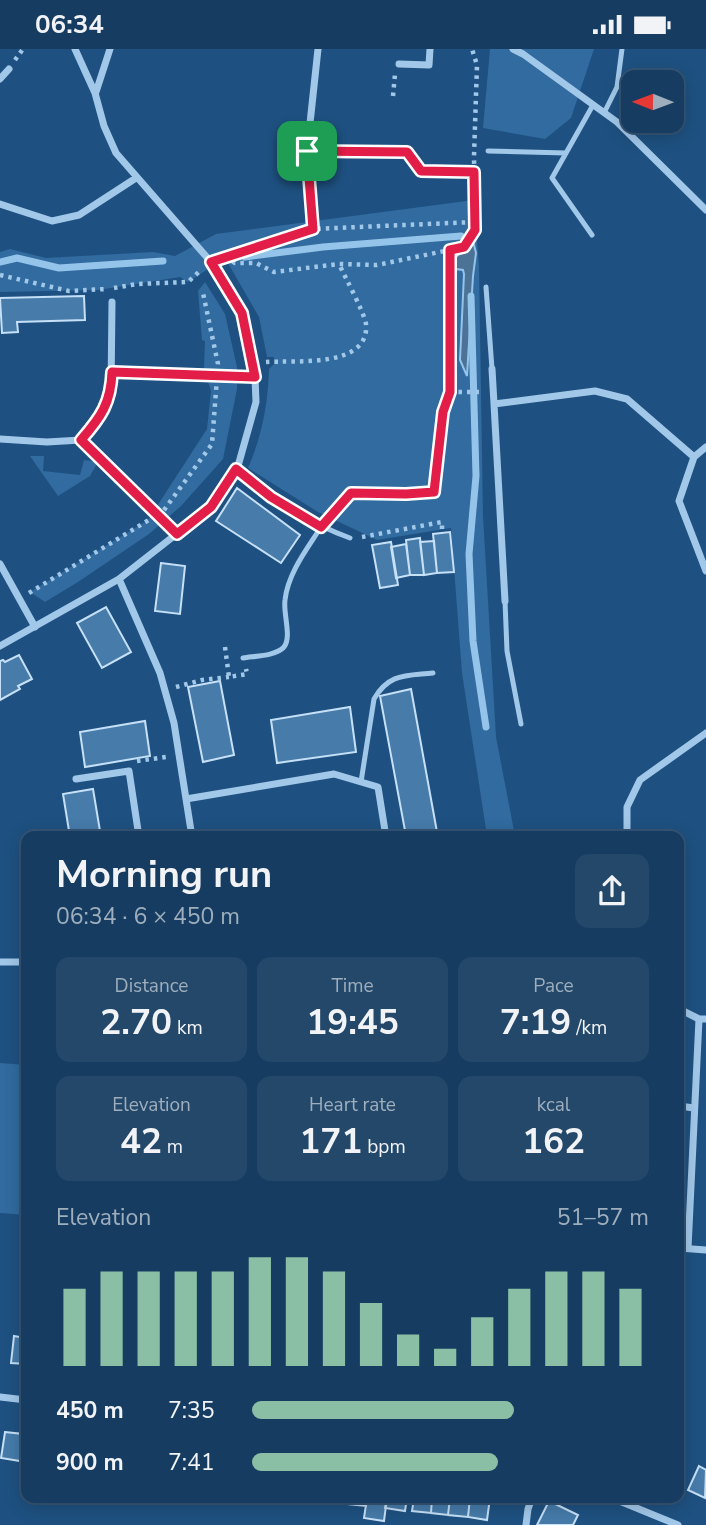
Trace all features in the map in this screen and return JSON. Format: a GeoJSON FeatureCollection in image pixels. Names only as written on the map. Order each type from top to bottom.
{"type":"FeatureCollection","features":[{"type":"Feature","properties":{"kind":"street"},"geometry":{"type":"LineString","coordinates":[[0,646],[119,579],[211,507],[236,469],[256,402],[255,377],[242,313],[211,262],[116,153],[104,127],[95,93],[75,49]]}},
{"type":"Feature","properties":{"kind":"street"},"geometry":{"type":"LineString","coordinates":[[95,93],[110,49]]}},
{"type":"Feature","properties":{"kind":"street"},"geometry":{"type":"LineString","coordinates":[[318,49],[307,151],[407,152],[421,171]]}},
{"type":"Feature","properties":{"kind":"street"},"geometry":{"type":"LineString","coordinates":[[400,64],[429,65],[430,49]]}},
{"type":"Feature","properties":{"kind":"street"},"geometry":{"type":"LineString","coordinates":[[513,49],[524,51],[617,122],[706,210]]}},
{"type":"Feature","properties":{"kind":"street"},"geometry":{"type":"LineString","coordinates":[[0,79],[9,69]]}},
{"type":"Feature","properties":{"kind":"street"},"geometry":{"type":"LineString","coordinates":[[0,204],[52,221],[79,215],[136,178]]}},
{"type":"Feature","properties":{"kind":"street"},"geometry":{"type":"LineString","coordinates":[[0,439],[47,442],[81,440],[100,418],[111,391],[112,302]]}},
{"type":"Feature","properties":{"kind":"street"},"geometry":{"type":"LineString","coordinates":[[492,369],[505,601]]}},
{"type":"Feature","properties":{"kind":"street"},"geometry":{"type":"LineString","coordinates":[[494,404],[595,391],[627,399],[694,457]]}},
{"type":"Feature","properties":{"kind":"street"},"geometry":{"type":"LineString","coordinates":[[706,447],[694,457],[679,501],[706,571]]}},
{"type":"Feature","properties":{"kind":"street"},"geometry":{"type":"LineString","coordinates":[[0,564],[35,627]]}},
{"type":"Feature","properties":{"kind":"street"},"geometry":{"type":"LineString","coordinates":[[119,579],[160,673],[174,723],[191,831]]}},
{"type":"Feature","properties":{"kind":"street"},"geometry":{"type":"LineString","coordinates":[[627,831],[627,807],[640,780],[706,733]]}},
{"type":"Feature","properties":{"kind":"street"},"geometry":{"type":"LineString","coordinates":[[76,779],[129,771],[138,831]]}},
{"type":"Feature","properties":{"kind":"street"},"geometry":{"type":"LineString","coordinates":[[186,799],[334,774],[378,787],[385,831]]}},
{"type":"Feature","properties":{"kind":"street"},"geometry":{"type":"LineString","coordinates":[[0,962],[21,962]]}},
{"type":"Feature","properties":{"kind":"street"},"geometry":{"type":"LineString","coordinates":[[684,1011],[703,1019],[684,1235]]}},
{"type":"Feature","properties":{"kind":"street"},"geometry":{"type":"LineString","coordinates":[[684,1107],[694,1108]]}},
{"type":"Feature","properties":{"kind":"street"},"geometry":{"type":"LineString","coordinates":[[684,1248],[706,1250]]}},
{"type":"Feature","properties":{"kind":"street"},"geometry":{"type":"LineString","coordinates":[[0,1397],[21,1399]]}},
{"type":"Feature","properties":{"kind":"street"},"geometry":{"type":"LineString","coordinates":[[526,1525],[531,1503]]}},
{"type":"Feature","properties":{"kind":"street"},"geometry":{"type":"LineString","coordinates":[[624,1503],[678,1525]]}},
{"type":"Feature","properties":{"kind":"lane"},"geometry":{"type":"LineString","coordinates":[[604,113],[617,87],[622,49]]}},
{"type":"Feature","properties":{"kind":"lane"},"geometry":{"type":"LineString","coordinates":[[592,235],[552,178],[593,105]]}},
{"type":"Feature","properties":{"kind":"lane"},"geometry":{"type":"LineString","coordinates":[[488,151],[566,153]]}},
{"type":"Feature","properties":{"kind":"lane"},"geometry":{"type":"LineString","coordinates":[[486,286],[492,369]]}},
{"type":"Feature","properties":{"kind":"lane"},"geometry":{"type":"LineString","coordinates":[[236,469],[271,497],[321,527],[350,538]]}},
{"type":"Feature","properties":{"kind":"lane"},"geometry":{"type":"LineString","coordinates":[[243,658],[279,651],[286,645],[289,635],[284,619],[285,598],[298,565],[321,527]]}},
{"type":"Feature","properties":{"kind":"lane"},"geometry":{"type":"LineString","coordinates":[[505,601],[507,651],[521,724]]}},
{"type":"Feature","properties":{"kind":"lane"},"geometry":{"type":"LineString","coordinates":[[361,782],[374,699],[380,688],[391,678],[433,673]]}},
{"type":"Feature","properties":{"kind":"path"},"geometry":{"type":"LineString","coordinates":[[227,256],[236,263],[256,263],[274,272],[339,264],[377,265],[464,247],[475,230],[472,223],[478,65],[472,49]]}},
{"type":"Feature","properties":{"kind":"path"},"geometry":{"type":"LineString","coordinates":[[307,151],[313,229]]}},
{"type":"Feature","properties":{"kind":"path"},"geometry":{"type":"LineString","coordinates":[[421,171],[474,172]]}},
{"type":"Feature","properties":{"kind":"path"},"geometry":{"type":"LineString","coordinates":[[0,275],[69,291],[188,282],[211,262],[313,229],[472,223]]}},
{"type":"Feature","properties":{"kind":"path"},"geometry":{"type":"LineString","coordinates":[[321,527],[351,493],[434,492],[443,412],[450,392],[450,250]]}},
{"type":"Feature","properties":{"kind":"path"},"geometry":{"type":"LineString","coordinates":[[274,362],[330,360],[351,352],[362,340],[366,323],[339,264]]}},
{"type":"Feature","properties":{"kind":"path"},"geometry":{"type":"LineString","coordinates":[[19,599],[158,516],[212,444],[219,364],[203,293]]}},
{"type":"Feature","properties":{"kind":"path"},"geometry":{"type":"LineString","coordinates":[[112,372],[255,377]]}},
{"type":"Feature","properties":{"kind":"path"},"geometry":{"type":"LineString","coordinates":[[450,392],[493,391]]}},
{"type":"Feature","properties":{"kind":"path"},"geometry":{"type":"LineString","coordinates":[[81,440],[177,534]]}},
{"type":"Feature","properties":{"kind":"path"},"geometry":{"type":"LineString","coordinates":[[350,538],[442,522],[442,530]]}},
{"type":"Feature","properties":{"kind":"path"},"geometry":{"type":"LineString","coordinates":[[164,689],[229,677]]}},
{"type":"Feature","properties":{"kind":"path"},"geometry":{"type":"LineString","coordinates":[[129,771],[128,762],[179,755]]}},
{"type":"Feature","properties":{"kind":"shaded area"},"geometry":{"type":"Polygon","coordinates":[[[490,49],[594,49],[571,118],[545,139],[483,128],[490,49]]]}},
{"type":"Feature","properties":{"kind":"shaded area"},"geometry":{"type":"Polygon","coordinates":[[[474,200],[479,267],[483,516],[496,737],[514,831],[486,831],[462,673],[451,528],[377,540],[318,512],[248,468],[261,432],[269,369],[274,364],[274,357],[267,357],[259,317],[225,258],[188,282],[180,277],[98,290],[0,292],[0,252],[10,249],[46,258],[153,252],[175,256],[216,234],[474,200]]]}},
{"type":"Feature","properties":{"kind":"shaded area"},"geometry":{"type":"Polygon","coordinates":[[[473,241],[476,253],[467,376],[460,360],[464,274],[463,270],[456,269],[455,258],[473,241]]]}},
{"type":"Feature","properties":{"kind":"shaded area"},"geometry":{"type":"Polygon","coordinates":[[[205,282],[225,314],[237,367],[237,389],[223,459],[181,506],[149,534],[45,602],[30,592],[148,520],[207,429],[211,391],[204,369],[205,341],[202,340],[198,291],[205,282]]]}},
{"type":"Feature","properties":{"kind":"shaded area"},"geometry":{"type":"Polygon","coordinates":[[[30,456],[44,456],[43,471],[80,475],[84,460],[98,462],[90,476],[58,496],[30,456]]]}},
{"type":"Feature","properties":{"kind":"shaded area"},"geometry":{"type":"Polygon","coordinates":[[[0,1063],[21,1065],[21,1215],[0,1213],[0,1063]]]}},
{"type":"Feature","properties":{"kind":"building"},"geometry":{"type":"Polygon","coordinates":[[[84,296],[85,320],[17,322],[18,332],[2,333],[0,298],[84,296]]]}},
{"type":"Feature","properties":{"kind":"building"},"geometry":{"type":"Polygon","coordinates":[[[237,488],[300,535],[281,563],[216,521],[237,488]]]}},
{"type":"Feature","properties":{"kind":"building"},"geometry":{"type":"Polygon","coordinates":[[[450,532],[454,572],[437,573],[433,534],[450,532]]]}},
{"type":"Feature","properties":{"kind":"building"},"geometry":{"type":"Polygon","coordinates":[[[420,538],[424,575],[410,575],[406,540],[420,538]]]}},
{"type":"Feature","properties":{"kind":"building"},"geometry":{"type":"Polygon","coordinates":[[[434,541],[437,573],[424,575],[420,542],[434,541]]]}},
{"type":"Feature","properties":{"kind":"building"},"geometry":{"type":"Polygon","coordinates":[[[391,542],[398,585],[380,588],[372,545],[391,542]]]}},
{"type":"Feature","properties":{"kind":"building"},"geometry":{"type":"Polygon","coordinates":[[[406,544],[410,575],[396,578],[391,547],[406,544]]]}},
{"type":"Feature","properties":{"kind":"building"},"geometry":{"type":"Polygon","coordinates":[[[161,563],[185,566],[180,614],[155,611],[161,563]]]}},
{"type":"Feature","properties":{"kind":"building"},"geometry":{"type":"Polygon","coordinates":[[[106,607],[131,652],[102,668],[77,623],[106,607]]]}},
{"type":"Feature","properties":{"kind":"building"},"geometry":{"type":"Polygon","coordinates":[[[19,655],[32,679],[0,700],[0,661],[5,662],[19,655]]]}},
{"type":"Feature","properties":{"kind":"building"},"geometry":{"type":"Polygon","coordinates":[[[220,681],[234,755],[203,762],[188,687],[220,681]]]}},
{"type":"Feature","properties":{"kind":"building"},"geometry":{"type":"Polygon","coordinates":[[[411,689],[437,831],[405,831],[380,696],[411,689]]]}},
{"type":"Feature","properties":{"kind":"building"},"geometry":{"type":"Polygon","coordinates":[[[350,707],[356,752],[277,763],[271,720],[350,707]]]}},
{"type":"Feature","properties":{"kind":"building"},"geometry":{"type":"Polygon","coordinates":[[[145,721],[150,756],[85,767],[80,732],[145,721]]]}},
{"type":"Feature","properties":{"kind":"building"},"geometry":{"type":"Polygon","coordinates":[[[93,789],[100,831],[69,831],[63,794],[93,789]]]}},
{"type":"Feature","properties":{"kind":"building"},"geometry":{"type":"Polygon","coordinates":[[[14,1336],[21,1337],[21,1364],[11,1363],[14,1336]]]}},
{"type":"Feature","properties":{"kind":"building"},"geometry":{"type":"Polygon","coordinates":[[[5,1432],[21,1434],[20,1461],[1,1458],[5,1432]]]}},
{"type":"Feature","properties":{"kind":"building"},"geometry":{"type":"Polygon","coordinates":[[[699,1466],[706,1470],[705,1498],[688,1490],[699,1466]]]}},
{"type":"Feature","properties":{"kind":"building"},"geometry":{"type":"Polygon","coordinates":[[[348,1503],[366,1503],[366,1506],[348,1503]]]}},
{"type":"Feature","properties":{"kind":"building"},"geometry":{"type":"Polygon","coordinates":[[[366,1503],[386,1503],[384,1521],[364,1518],[366,1503]]]}},
{"type":"Feature","properties":{"kind":"building"},"geometry":{"type":"Polygon","coordinates":[[[386,1503],[406,1503],[405,1511],[385,1508],[386,1503]]]}},
{"type":"Feature","properties":{"kind":"building"},"geometry":{"type":"Polygon","coordinates":[[[413,1503],[432,1503],[431,1513],[412,1511],[413,1503]]]}},
{"type":"Feature","properties":{"kind":"building"},"geometry":{"type":"Polygon","coordinates":[[[432,1503],[449,1503],[448,1515],[431,1513],[432,1503]]]}},
{"type":"Feature","properties":{"kind":"building"},"geometry":{"type":"Polygon","coordinates":[[[449,1503],[469,1503],[468,1517],[448,1515],[449,1503]]]}},
{"type":"Feature","properties":{"kind":"building"},"geometry":{"type":"Polygon","coordinates":[[[469,1503],[489,1503],[487,1520],[468,1517],[469,1503]]]}},
{"type":"Feature","properties":{"kind":"building"},"geometry":{"type":"Polygon","coordinates":[[[548,1503],[578,1515],[573,1525],[537,1525],[548,1503]]]}},
{"type":"Feature","properties":{"kind":"waterway"},"geometry":{"type":"LineString","coordinates":[[245,257],[323,247],[461,236]]}},
{"type":"Feature","properties":{"kind":"waterway"},"geometry":{"type":"LineString","coordinates":[[0,262],[17,258],[59,268],[163,261]]}},
{"type":"Feature","properties":{"kind":"waterway"},"geometry":{"type":"LineString","coordinates":[[471,296],[476,476],[469,554],[473,641],[486,727]]}},
{"type":"Feature","properties":{"kind":"route"},"geometry":{"type":"LineString","coordinates":[[307,151],[407,152],[421,171],[474,172],[475,230],[464,247],[450,250],[450,392],[443,412],[434,492],[351,493],[321,527],[271,497],[236,469],[211,507],[177,534],[81,440],[100,418],[111,391],[112,372],[255,377],[242,313],[211,262],[313,229],[307,151]]}}]}
